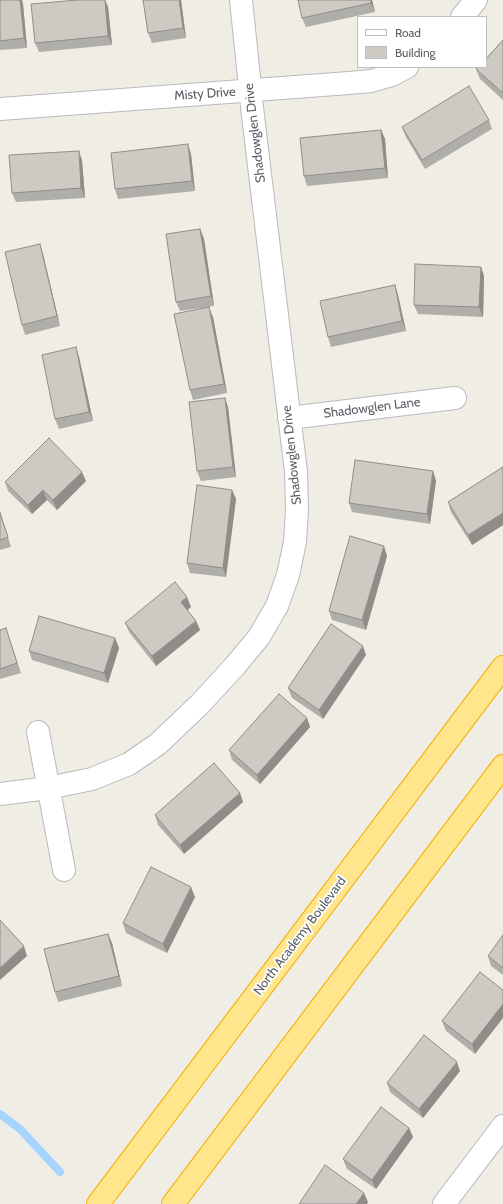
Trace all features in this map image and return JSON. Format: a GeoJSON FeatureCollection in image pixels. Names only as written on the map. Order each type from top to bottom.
{"type":"FeatureCollection","features":[{"type":"Feature","properties":{"kind":"highway","name":"North Academy Boulevard"},"geometry":{"type":"LineString","coordinates":[[98,1204],[503,667]]}},
{"type":"Feature","properties":{"kind":"highway"},"geometry":{"type":"LineString","coordinates":[[173,1204],[503,766]]}},
{"type":"Feature","properties":{"kind":"street","name":"Shadowglen Drive"},"geometry":{"type":"LineString","coordinates":[[0,794],[48,788],[92,779],[129,764],[158,744],[200,704],[259,637],[277,606],[288,575],[296,542],[298,510],[296,472],[250,90],[241,0]]}},
{"type":"Feature","properties":{"kind":"street"},"geometry":{"type":"LineString","coordinates":[[463,16],[476,0]]}},
{"type":"Feature","properties":{"kind":"street","name":"Misty Drive"},"geometry":{"type":"LineString","coordinates":[[0,109],[371,81],[392,75],[405,68]]}},
{"type":"Feature","properties":{"kind":"street","name":"Shadowglen Lane"},"geometry":{"type":"LineString","coordinates":[[289,418],[455,398]]}},
{"type":"Feature","properties":{"kind":"street"},"geometry":{"type":"LineString","coordinates":[[38,732],[64,870]]}},
{"type":"Feature","properties":{"kind":"street"},"geometry":{"type":"LineString","coordinates":[[444,1204],[503,1126]]}},
{"type":"Feature","properties":{"kind":"building"},"geometry":{"type":"Polygon","coordinates":[[[0,0],[20,0],[24,38],[0,41],[0,0]]]}},
{"type":"Feature","properties":{"kind":"building"},"geometry":{"type":"Polygon","coordinates":[[[77,0],[105,0],[108,36],[35,43],[31,4],[77,0]]]}},
{"type":"Feature","properties":{"kind":"building"},"geometry":{"type":"Polygon","coordinates":[[[143,0],[179,0],[183,28],[148,33],[143,0]]]}},
{"type":"Feature","properties":{"kind":"building"},"geometry":{"type":"Polygon","coordinates":[[[298,0],[371,0],[371,3],[302,18],[298,0]]]}},
{"type":"Feature","properties":{"kind":"building"},"geometry":{"type":"Polygon","coordinates":[[[503,40],[503,93],[476,69],[487,68],[487,58],[503,40]]]}},
{"type":"Feature","properties":{"kind":"building"},"geometry":{"type":"Polygon","coordinates":[[[469,86],[489,120],[422,160],[402,127],[469,86]]]}},
{"type":"Feature","properties":{"kind":"building"},"geometry":{"type":"Polygon","coordinates":[[[381,130],[385,168],[304,176],[300,138],[381,130]]]}},
{"type":"Feature","properties":{"kind":"building"},"geometry":{"type":"Polygon","coordinates":[[[188,144],[192,181],[115,189],[111,153],[188,144]]]}},
{"type":"Feature","properties":{"kind":"building"},"geometry":{"type":"Polygon","coordinates":[[[79,151],[81,188],[12,193],[9,155],[79,151]]]}},
{"type":"Feature","properties":{"kind":"building"},"geometry":{"type":"Polygon","coordinates":[[[200,229],[211,296],[176,302],[166,234],[200,229]]]}},
{"type":"Feature","properties":{"kind":"building"},"geometry":{"type":"Polygon","coordinates":[[[40,244],[57,316],[22,325],[5,252],[40,244]]]}},
{"type":"Feature","properties":{"kind":"building"},"geometry":{"type":"Polygon","coordinates":[[[415,264],[481,267],[479,307],[414,305],[415,264]]]}},
{"type":"Feature","properties":{"kind":"building"},"geometry":{"type":"Polygon","coordinates":[[[395,285],[402,321],[328,337],[320,301],[395,285]]]}},
{"type":"Feature","properties":{"kind":"building"},"geometry":{"type":"Polygon","coordinates":[[[209,307],[224,384],[190,390],[174,314],[209,307]]]}},
{"type":"Feature","properties":{"kind":"building"},"geometry":{"type":"Polygon","coordinates":[[[76,347],[89,412],[55,419],[42,355],[76,347]]]}},
{"type":"Feature","properties":{"kind":"building"},"geometry":{"type":"Polygon","coordinates":[[[225,398],[233,467],[197,471],[189,402],[225,398]]]}},
{"type":"Feature","properties":{"kind":"building"},"geometry":{"type":"Polygon","coordinates":[[[49,438],[82,472],[53,500],[43,490],[28,505],[5,482],[49,438]]]}},
{"type":"Feature","properties":{"kind":"building"},"geometry":{"type":"Polygon","coordinates":[[[355,460],[433,471],[427,514],[349,503],[355,460]]]}},
{"type":"Feature","properties":{"kind":"building"},"geometry":{"type":"Polygon","coordinates":[[[503,467],[503,513],[468,535],[448,502],[503,467]]]}},
{"type":"Feature","properties":{"kind":"building"},"geometry":{"type":"Polygon","coordinates":[[[197,485],[232,490],[223,568],[187,563],[197,485]]]}},
{"type":"Feature","properties":{"kind":"building"},"geometry":{"type":"Polygon","coordinates":[[[0,513],[8,537],[0,540],[0,513]]]}},
{"type":"Feature","properties":{"kind":"building"},"geometry":{"type":"Polygon","coordinates":[[[350,536],[384,546],[362,620],[329,611],[350,536]]]}},
{"type":"Feature","properties":{"kind":"building"},"geometry":{"type":"Polygon","coordinates":[[[175,582],[187,597],[181,602],[196,621],[152,656],[125,623],[175,582]]]}},
{"type":"Feature","properties":{"kind":"building"},"geometry":{"type":"Polygon","coordinates":[[[39,616],[115,638],[104,673],[29,651],[39,616]]]}},
{"type":"Feature","properties":{"kind":"building"},"geometry":{"type":"Polygon","coordinates":[[[331,624],[363,646],[319,710],[288,688],[331,624]]]}},
{"type":"Feature","properties":{"kind":"building"},"geometry":{"type":"Polygon","coordinates":[[[6,628],[17,663],[0,669],[0,630],[6,628]]]}},
{"type":"Feature","properties":{"kind":"building"},"geometry":{"type":"Polygon","coordinates":[[[279,694],[307,718],[257,775],[229,750],[279,694]]]}},
{"type":"Feature","properties":{"kind":"building"},"geometry":{"type":"Polygon","coordinates":[[[214,763],[240,793],[180,845],[155,815],[214,763]]]}},
{"type":"Feature","properties":{"kind":"building"},"geometry":{"type":"Polygon","coordinates":[[[151,867],[191,887],[163,944],[123,923],[151,867]]]}},
{"type":"Feature","properties":{"kind":"building"},"geometry":{"type":"Polygon","coordinates":[[[0,920],[24,946],[0,968],[0,920]]]}},
{"type":"Feature","properties":{"kind":"building"},"geometry":{"type":"Polygon","coordinates":[[[108,934],[119,976],[55,992],[44,949],[108,934]]]}},
{"type":"Feature","properties":{"kind":"building"},"geometry":{"type":"Polygon","coordinates":[[[503,935],[503,968],[488,956],[503,935]]]}},
{"type":"Feature","properties":{"kind":"building"},"geometry":{"type":"Polygon","coordinates":[[[480,972],[503,990],[503,1004],[472,1044],[442,1021],[480,972]]]}},
{"type":"Feature","properties":{"kind":"building"},"geometry":{"type":"Polygon","coordinates":[[[424,1035],[457,1062],[419,1109],[387,1083],[424,1035]]]}},
{"type":"Feature","properties":{"kind":"building"},"geometry":{"type":"Polygon","coordinates":[[[381,1107],[409,1128],[372,1180],[343,1159],[381,1107]]]}},
{"type":"Feature","properties":{"kind":"building"},"geometry":{"type":"Polygon","coordinates":[[[325,1165],[364,1193],[356,1204],[299,1204],[325,1165]]]}},
{"type":"Feature","properties":{"kind":"waterway"},"geometry":{"type":"LineString","coordinates":[[0,1114],[20,1129],[60,1172]]}}]}
